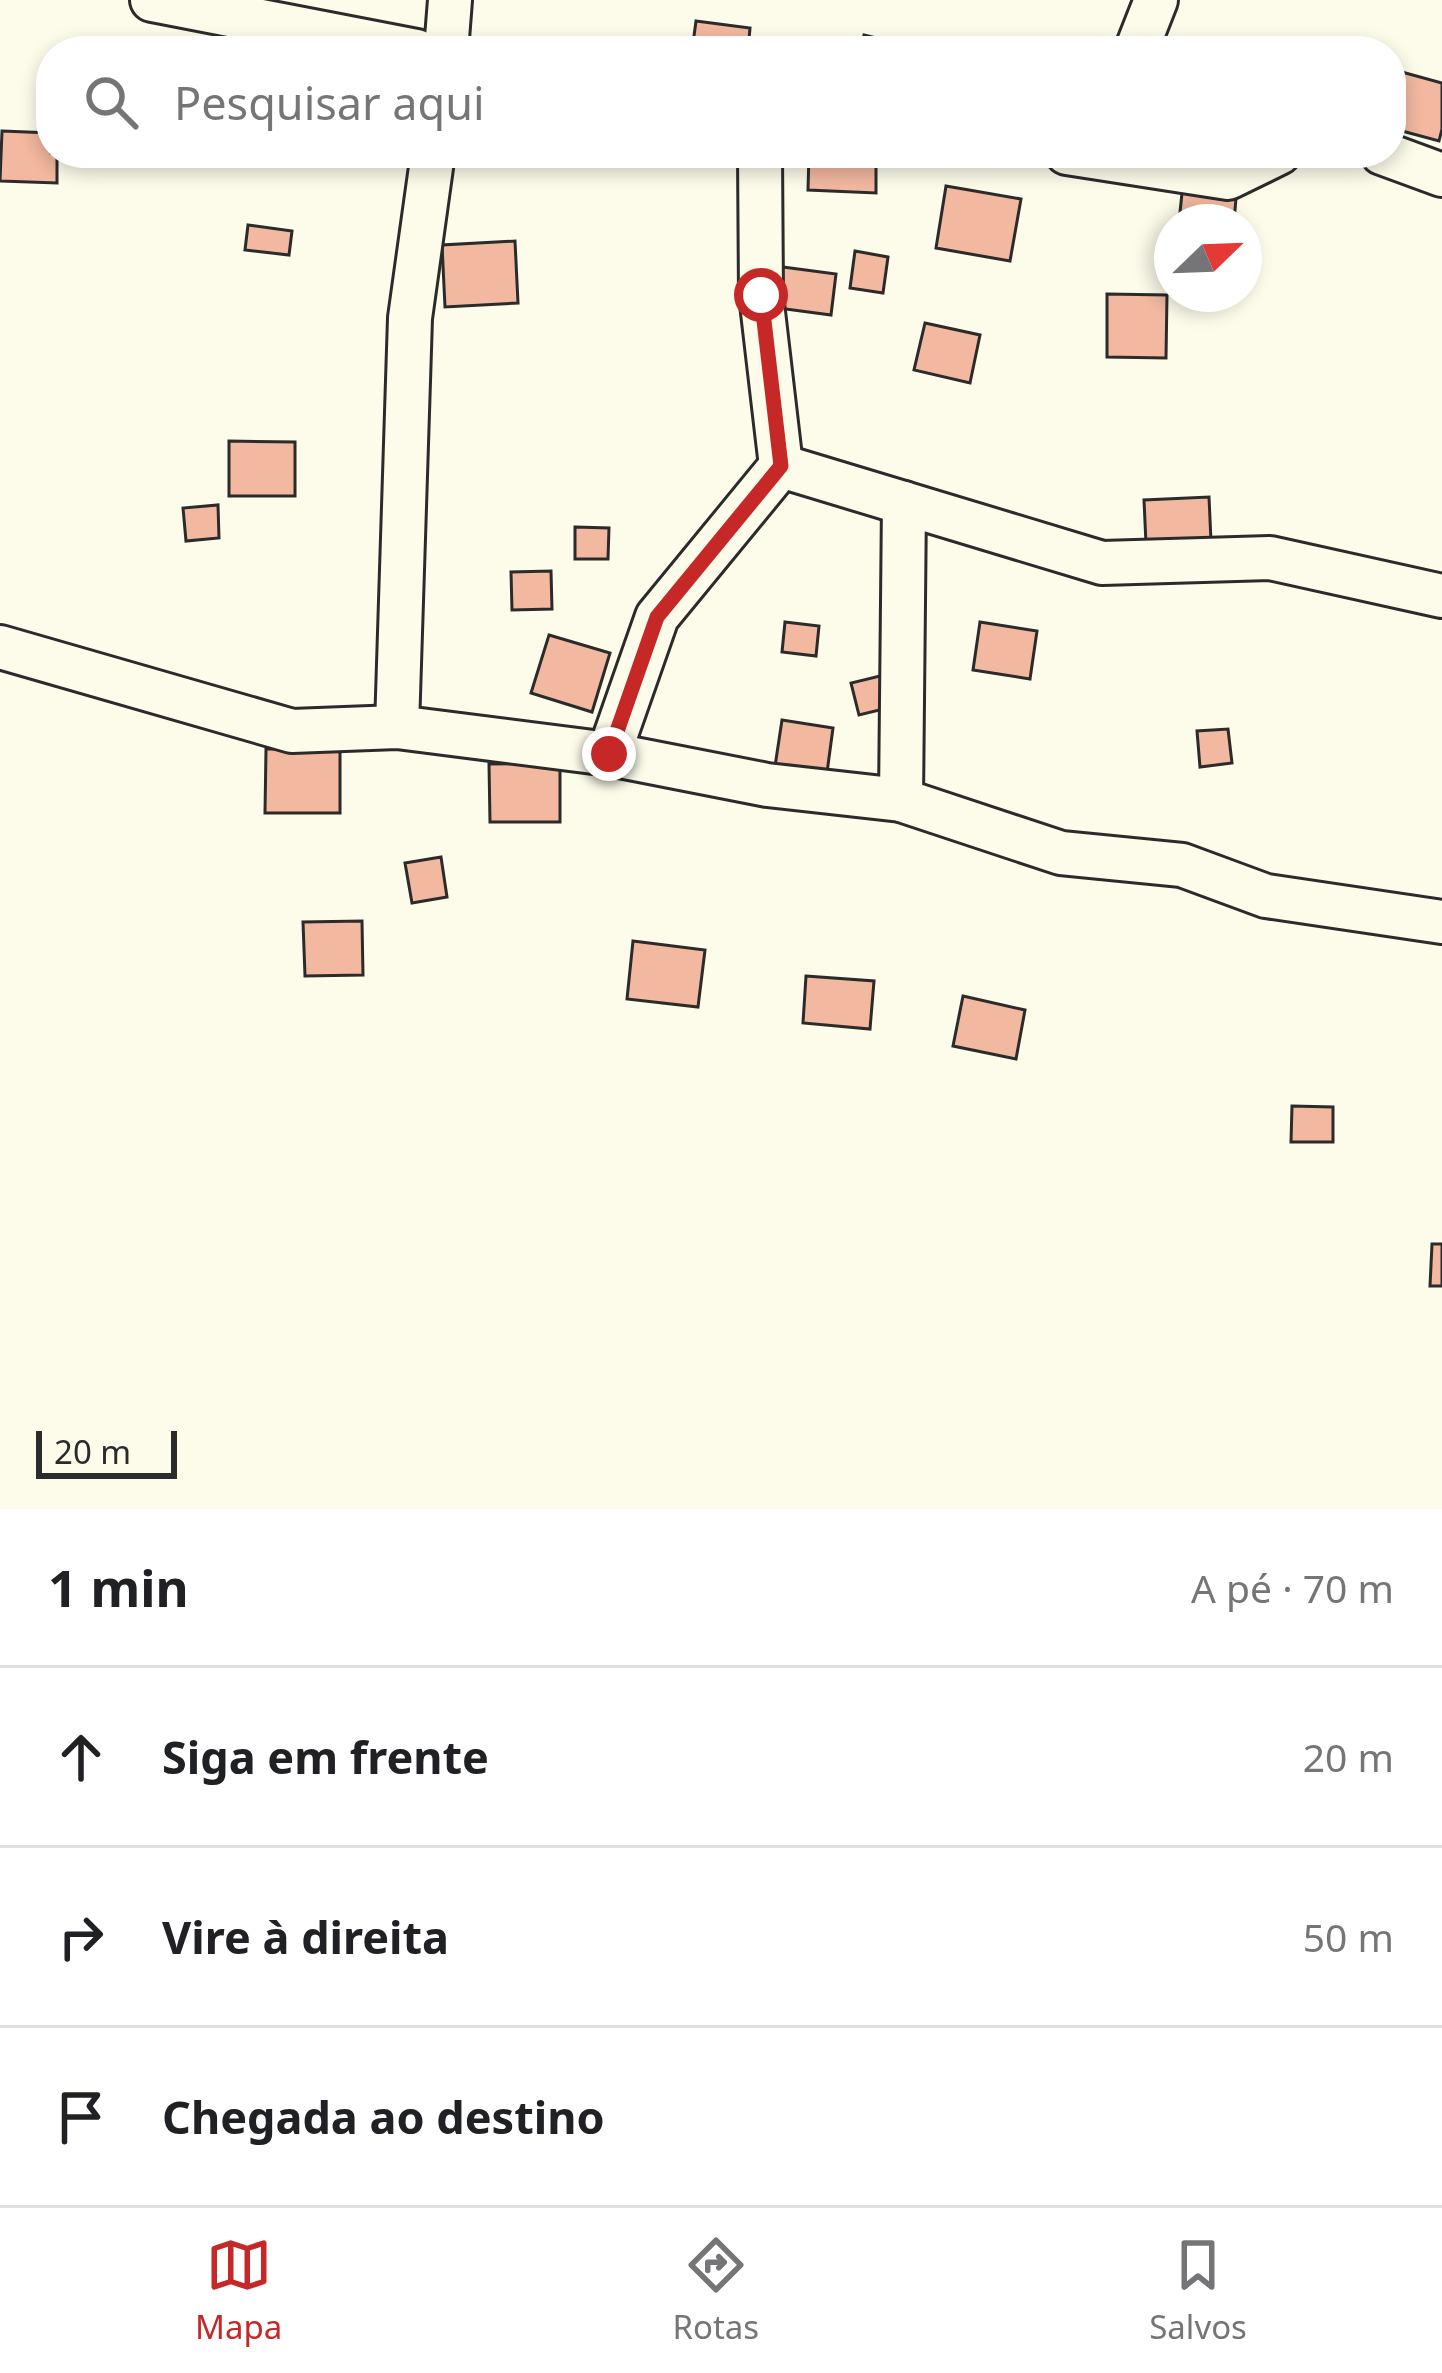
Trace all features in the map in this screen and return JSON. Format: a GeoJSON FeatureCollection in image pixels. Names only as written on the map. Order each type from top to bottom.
{"type":"FeatureCollection","features":[{"type":"Feature","properties":{"kind":"street"},"geometry":{"type":"LineString","coordinates":[[152,0],[339,36]]}},
{"type":"Feature","properties":{"kind":"street"},"geometry":{"type":"LineString","coordinates":[[447,36],[450,0]]}},
{"type":"Feature","properties":{"kind":"street"},"geometry":{"type":"LineString","coordinates":[[1142,36],[1156,0]]}},
{"type":"Feature","properties":{"kind":"street"},"geometry":{"type":"LineString","coordinates":[[1406,162],[1442,175]]}},
{"type":"Feature","properties":{"kind":"street"},"geometry":{"type":"LineString","coordinates":[[397,728],[410,318],[431,168]]}},
{"type":"Feature","properties":{"kind":"street"},"geometry":{"type":"LineString","coordinates":[[609,754],[657,617],[781,466],[761,295],[760,168]]}},
{"type":"Feature","properties":{"kind":"street"},"geometry":{"type":"LineString","coordinates":[[1167,168],[1228,178],[1249,168]]}},
{"type":"Feature","properties":{"kind":"street"},"geometry":{"type":"LineString","coordinates":[[781,466],[1102,563],[1270,558],[1442,596]]}},
{"type":"Feature","properties":{"kind":"street"},"geometry":{"type":"LineString","coordinates":[[901,800],[904,503]]}},
{"type":"Feature","properties":{"kind":"street"},"geometry":{"type":"LineString","coordinates":[[0,647],[292,731],[397,728],[609,754],[767,785],[901,800],[1061,854],[1182,865],[1266,896],[1442,922]]}},
{"type":"Feature","properties":{"kind":"building"},"geometry":{"type":"Polygon","coordinates":[[[696,21],[750,28],[749,36],[694,36],[696,21]]]}},
{"type":"Feature","properties":{"kind":"building"},"geometry":{"type":"Polygon","coordinates":[[[1406,73],[1442,83],[1439,141],[1406,132],[1406,73]]]}},
{"type":"Feature","properties":{"kind":"building"},"geometry":{"type":"Polygon","coordinates":[[[2,131],[36,132],[36,168],[57,168],[57,183],[0,181],[2,131]]]}},
{"type":"Feature","properties":{"kind":"building"},"geometry":{"type":"Polygon","coordinates":[[[809,168],[876,168],[876,193],[808,190],[809,168]]]}},
{"type":"Feature","properties":{"kind":"building"},"geometry":{"type":"Polygon","coordinates":[[[946,186],[1021,199],[1010,261],[936,248],[946,186]]]}},
{"type":"Feature","properties":{"kind":"building"},"geometry":{"type":"Polygon","coordinates":[[[1182,193],[1236,198],[1236,204],[1181,204],[1182,193]]]}},
{"type":"Feature","properties":{"kind":"building"},"geometry":{"type":"Polygon","coordinates":[[[248,225],[292,231],[289,255],[245,250],[248,225]]]}},
{"type":"Feature","properties":{"kind":"building"},"geometry":{"type":"Polygon","coordinates":[[[515,241],[518,303],[445,307],[442,245],[515,241]]]}},
{"type":"Feature","properties":{"kind":"building"},"geometry":{"type":"Polygon","coordinates":[[[855,251],[888,257],[883,293],[850,288],[855,251]]]}},
{"type":"Feature","properties":{"kind":"building"},"geometry":{"type":"Polygon","coordinates":[[[783,267],[836,274],[831,315],[778,308],[783,267]]]}},
{"type":"Feature","properties":{"kind":"building"},"geometry":{"type":"Polygon","coordinates":[[[1107,294],[1154,295],[1154,312],[1167,312],[1166,358],[1107,357],[1107,294]]]}},
{"type":"Feature","properties":{"kind":"building"},"geometry":{"type":"Polygon","coordinates":[[[925,323],[980,335],[970,383],[914,370],[925,323]]]}},
{"type":"Feature","properties":{"kind":"building"},"geometry":{"type":"Polygon","coordinates":[[[229,441],[295,442],[295,496],[229,496],[229,441]]]}},
{"type":"Feature","properties":{"kind":"building"},"geometry":{"type":"Polygon","coordinates":[[[1209,497],[1211,541],[1146,544],[1144,500],[1209,497]]]}},
{"type":"Feature","properties":{"kind":"building"},"geometry":{"type":"Polygon","coordinates":[[[218,505],[219,538],[186,541],[183,508],[218,505]]]}},
{"type":"Feature","properties":{"kind":"building"},"geometry":{"type":"Polygon","coordinates":[[[575,527],[609,528],[608,559],[575,559],[575,527]]]}},
{"type":"Feature","properties":{"kind":"building"},"geometry":{"type":"Polygon","coordinates":[[[551,571],[552,609],[512,610],[511,572],[551,571]]]}},
{"type":"Feature","properties":{"kind":"building"},"geometry":{"type":"Polygon","coordinates":[[[785,622],[819,626],[816,656],[782,652],[785,622]]]}},
{"type":"Feature","properties":{"kind":"building"},"geometry":{"type":"Polygon","coordinates":[[[980,622],[1037,631],[1030,679],[973,670],[980,622]]]}},
{"type":"Feature","properties":{"kind":"building"},"geometry":{"type":"Polygon","coordinates":[[[549,635],[610,653],[592,712],[531,693],[549,635]]]}},
{"type":"Feature","properties":{"kind":"building"},"geometry":{"type":"Polygon","coordinates":[[[884,675],[892,707],[859,715],[851,683],[884,675]]]}},
{"type":"Feature","properties":{"kind":"building"},"geometry":{"type":"Polygon","coordinates":[[[782,720],[833,728],[826,780],[774,773],[782,720]]]}},
{"type":"Feature","properties":{"kind":"building"},"geometry":{"type":"Polygon","coordinates":[[[1228,729],[1232,763],[1200,767],[1197,731],[1228,729]]]}},
{"type":"Feature","properties":{"kind":"building"},"geometry":{"type":"Polygon","coordinates":[[[266,749],[340,749],[340,813],[265,813],[266,749]]]}},
{"type":"Feature","properties":{"kind":"building"},"geometry":{"type":"Polygon","coordinates":[[[560,763],[560,822],[490,822],[489,764],[560,763]]]}},
{"type":"Feature","properties":{"kind":"building"},"geometry":{"type":"Polygon","coordinates":[[[441,857],[447,897],[412,903],[405,863],[441,857]]]}},
{"type":"Feature","properties":{"kind":"building"},"geometry":{"type":"Polygon","coordinates":[[[362,921],[363,975],[305,976],[303,922],[362,921]]]}},
{"type":"Feature","properties":{"kind":"building"},"geometry":{"type":"Polygon","coordinates":[[[633,941],[705,950],[698,1007],[627,999],[633,941]]]}},
{"type":"Feature","properties":{"kind":"building"},"geometry":{"type":"Polygon","coordinates":[[[806,976],[874,981],[870,1029],[803,1023],[806,976]]]}},
{"type":"Feature","properties":{"kind":"building"},"geometry":{"type":"Polygon","coordinates":[[[963,996],[1025,1010],[1016,1059],[953,1046],[963,996]]]}},
{"type":"Feature","properties":{"kind":"building"},"geometry":{"type":"Polygon","coordinates":[[[1292,1106],[1333,1107],[1333,1142],[1291,1142],[1292,1106]]]}},
{"type":"Feature","properties":{"kind":"building"},"geometry":{"type":"Polygon","coordinates":[[[1432,1244],[1442,1244],[1442,1286],[1430,1286],[1432,1244]]]}},
{"type":"Feature","properties":{"kind":"route"},"geometry":{"type":"LineString","coordinates":[[609,754],[657,617],[781,466],[761,295]]}}]}
